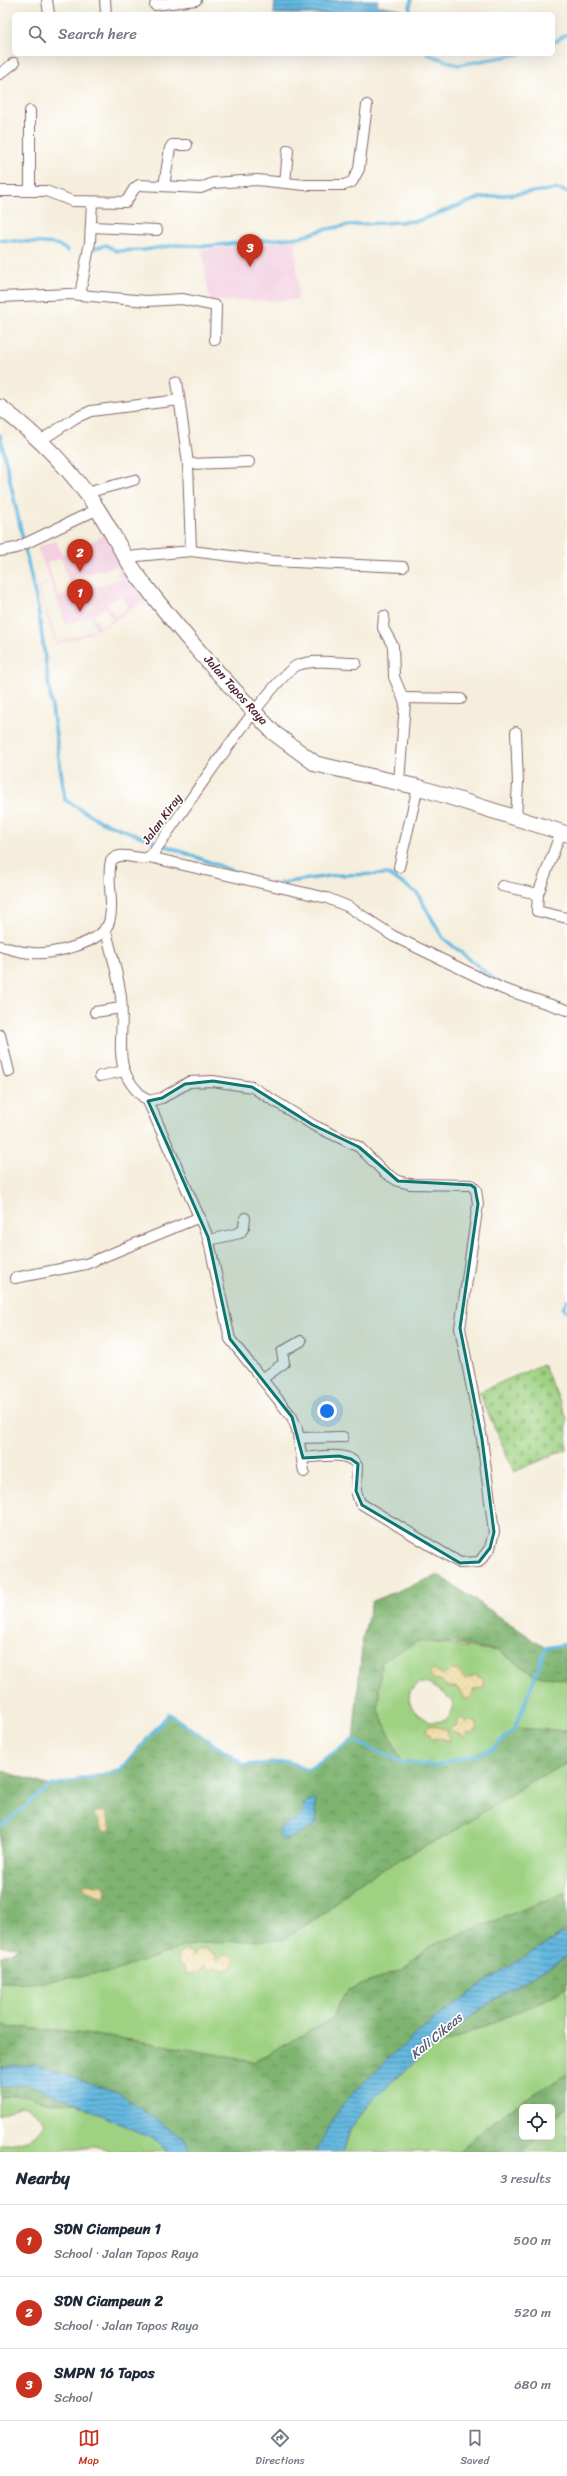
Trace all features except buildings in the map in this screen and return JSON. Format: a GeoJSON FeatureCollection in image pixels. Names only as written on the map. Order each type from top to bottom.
{"type":"FeatureCollection","features":[{"type":"Feature","properties":{"kind":"main road","name":"Jalan Tapos Raya"},"geometry":{"type":"LineString","coordinates":[[0,408],[40,441],[86,493],[98,509],[140,579],[170,616],[274,733],[316,764],[418,787],[564,833]]}},
{"type":"Feature","properties":{"kind":"street"},"geometry":{"type":"LineString","coordinates":[[47,0],[48,12]]}},
{"type":"Feature","properties":{"kind":"street"},"geometry":{"type":"LineString","coordinates":[[105,0],[106,12]]}},
{"type":"Feature","properties":{"kind":"street"},"geometry":{"type":"LineString","coordinates":[[155,6],[196,0]]}},
{"type":"Feature","properties":{"kind":"street"},"geometry":{"type":"LineString","coordinates":[[0,74],[14,63]]}},
{"type":"Feature","properties":{"kind":"street"},"geometry":{"type":"LineString","coordinates":[[0,191],[46,191],[61,199],[92,202],[126,202],[136,186],[201,188],[213,183],[242,180],[344,185],[352,182],[360,169],[367,105]]}},
{"type":"Feature","properties":{"kind":"street"},"geometry":{"type":"LineString","coordinates":[[30,111],[30,191]]}},
{"type":"Feature","properties":{"kind":"street"},"geometry":{"type":"LineString","coordinates":[[164,186],[170,148],[174,144],[187,145]]}},
{"type":"Feature","properties":{"kind":"street"},"geometry":{"type":"LineString","coordinates":[[285,183],[288,150]]}},
{"type":"Feature","properties":{"kind":"street"},"geometry":{"type":"LineString","coordinates":[[80,295],[92,227],[92,202]]}},
{"type":"Feature","properties":{"kind":"street"},"geometry":{"type":"LineString","coordinates":[[92,227],[157,230]]}},
{"type":"Feature","properties":{"kind":"street"},"geometry":{"type":"LineString","coordinates":[[0,296],[80,295],[147,300],[182,299],[216,306],[215,340]]}},
{"type":"Feature","properties":{"kind":"street"},"geometry":{"type":"LineString","coordinates":[[177,381],[188,464],[191,551]]}},
{"type":"Feature","properties":{"kind":"street"},"geometry":{"type":"LineString","coordinates":[[40,441],[75,418],[91,411],[179,400]]}},
{"type":"Feature","properties":{"kind":"street"},"geometry":{"type":"LineString","coordinates":[[188,464],[249,462]]}},
{"type":"Feature","properties":{"kind":"street"},"geometry":{"type":"LineString","coordinates":[[86,493],[134,480]]}},
{"type":"Feature","properties":{"kind":"street"},"geometry":{"type":"LineString","coordinates":[[0,551],[26,543],[98,509]]}},
{"type":"Feature","properties":{"kind":"street"},"geometry":{"type":"LineString","coordinates":[[126,557],[191,551],[272,560],[402,567]]}},
{"type":"Feature","properties":{"kind":"street"},"geometry":{"type":"LineString","coordinates":[[384,616],[383,628],[393,646],[394,677],[404,698],[405,709],[399,782]]}},
{"type":"Feature","properties":{"kind":"street","name":"Jalan Kiray"},"geometry":{"type":"LineString","coordinates":[[105,928],[110,918],[111,861],[114,857],[121,856],[143,859],[152,855],[254,712],[288,672],[298,665],[356,663]]}},
{"type":"Feature","properties":{"kind":"street"},"geometry":{"type":"LineString","coordinates":[[404,698],[461,699]]}},
{"type":"Feature","properties":{"kind":"street"},"geometry":{"type":"LineString","coordinates":[[516,732],[518,783],[516,817]]}},
{"type":"Feature","properties":{"kind":"street"},"geometry":{"type":"LineString","coordinates":[[398,867],[418,787]]}},
{"type":"Feature","properties":{"kind":"street"},"geometry":{"type":"LineString","coordinates":[[564,833],[538,894],[537,911],[567,918]]}},
{"type":"Feature","properties":{"kind":"street"},"geometry":{"type":"LineString","coordinates":[[152,855],[327,898],[349,907],[393,936],[503,989],[567,1010]]}},
{"type":"Feature","properties":{"kind":"street"},"geometry":{"type":"LineString","coordinates":[[502,886],[538,894]]}},
{"type":"Feature","properties":{"kind":"street"},"geometry":{"type":"LineString","coordinates":[[0,946],[26,953],[50,952],[86,942],[105,928],[120,992],[120,1055],[124,1071],[132,1086],[148,1101],[200,1217],[208,1240],[230,1339],[292,1417],[304,1458],[304,1472]]}},
{"type":"Feature","properties":{"kind":"street"},"geometry":{"type":"LineString","coordinates":[[95,1012],[121,1008]]}},
{"type":"Feature","properties":{"kind":"street"},"geometry":{"type":"LineString","coordinates":[[0,1035],[9,1072]]}},
{"type":"Feature","properties":{"kind":"street"},"geometry":{"type":"LineString","coordinates":[[100,1076],[124,1071]]}},
{"type":"Feature","properties":{"kind":"street"},"geometry":{"type":"LineString","coordinates":[[148,1101],[162,1098],[189,1082],[214,1081],[252,1087],[313,1125],[359,1147],[384,1172],[398,1181],[410,1184],[471,1185],[476,1190],[478,1204],[460,1328],[491,1492],[494,1532],[490,1548],[479,1562],[460,1563],[360,1503],[356,1491],[357,1466],[352,1460],[339,1456],[304,1458]]}},
{"type":"Feature","properties":{"kind":"street"},"geometry":{"type":"LineString","coordinates":[[15,1278],[86,1264],[200,1217]]}},
{"type":"Feature","properties":{"kind":"street"},"geometry":{"type":"LineString","coordinates":[[208,1240],[240,1232],[244,1227],[245,1218]]}},
{"type":"Feature","properties":{"kind":"street"},"geometry":{"type":"LineString","coordinates":[[262,1379],[284,1363],[282,1352],[301,1341]]}},
{"type":"Feature","properties":{"kind":"street"},"geometry":{"type":"LineString","coordinates":[[299,1438],[343,1437]]}},
{"type":"Feature","properties":{"kind":"highlighted area"},"geometry":{"type":"Polygon","coordinates":[[[213,1081],[252,1087],[313,1125],[359,1147],[398,1181],[471,1185],[475,1188],[478,1204],[460,1328],[482,1439],[494,1532],[490,1548],[479,1562],[460,1563],[362,1505],[356,1491],[358,1464],[351,1459],[339,1456],[303,1458],[292,1417],[230,1339],[208,1237],[148,1101],[162,1098],[185,1084],[213,1081]]]}},
{"type":"Feature","properties":{"kind":"shaded area"},"geometry":{"type":"Polygon","coordinates":[[[296,240],[298,300],[210,301],[202,250],[296,240]]]}},
{"type":"Feature","properties":{"kind":"shaded area"},"geometry":{"type":"Polygon","coordinates":[[[105,535],[132,582],[145,600],[113,622],[87,635],[56,645],[37,586],[51,582],[37,547],[56,541],[63,555],[105,535]],[[61,558],[47,562],[59,597],[73,593],[61,558]],[[117,566],[72,578],[76,592],[120,579],[117,566]],[[51,583],[39,587],[57,642],[96,629],[91,616],[66,625],[51,583]],[[120,596],[107,603],[115,616],[128,609],[120,596]],[[105,608],[93,615],[100,627],[112,620],[105,608]]]}},
{"type":"Feature","properties":{"kind":"green space"},"geometry":{"type":"Polygon","coordinates":[[[543,1364],[567,1417],[567,1449],[514,1472],[479,1392],[543,1364]]]}},
{"type":"Feature","properties":{"kind":"green space"},"geometry":{"type":"Polygon","coordinates":[[[438,1575],[546,1648],[567,1644],[567,1680],[534,1675],[499,1651],[460,1644],[418,1641],[381,1662],[378,1710],[402,1762],[435,1766],[464,1759],[493,1749],[515,1728],[567,1731],[567,1764],[535,1779],[446,1836],[398,1860],[357,1884],[326,1912],[282,1940],[210,1942],[183,1947],[115,1971],[39,1982],[0,1982],[0,1957],[21,1947],[0,1946],[0,1770],[50,1786],[119,1771],[169,1714],[244,1765],[289,1762],[308,1770],[353,1740],[363,1637],[372,1601],[438,1575]]]}},
{"type":"Feature","properties":{"kind":"green space"},"geometry":{"type":"Polygon","coordinates":[[[418,1641],[499,1651],[534,1675],[567,1680],[567,1731],[515,1728],[493,1749],[464,1759],[435,1766],[402,1762],[378,1710],[381,1662],[418,1641]],[[457,1671],[442,1680],[446,1686],[473,1690],[483,1688],[465,1679],[457,1671]],[[419,1683],[410,1691],[409,1701],[414,1711],[430,1722],[444,1721],[453,1709],[452,1702],[429,1684],[419,1683]]]}},
{"type":"Feature","properties":{"kind":"green space"},"geometry":{"type":"Polygon","coordinates":[[[567,1764],[567,1892],[431,1946],[402,1970],[348,1990],[330,2020],[253,2062],[127,2040],[0,2026],[0,1982],[39,1982],[115,1971],[183,1947],[210,1942],[282,1940],[326,1912],[357,1884],[398,1860],[446,1836],[535,1779],[567,1764]]]}},
{"type":"Feature","properties":{"kind":"green space"},"geometry":{"type":"Polygon","coordinates":[[[567,1892],[567,1931],[489,1979],[434,2020],[385,2061],[317,2148],[318,2152],[191,2152],[185,2140],[36,2064],[0,2067],[0,2026],[127,2040],[253,2062],[330,2020],[348,1990],[402,1970],[431,1946],[567,1892]]]}},
{"type":"Feature","properties":{"kind":"green space"},"geometry":{"type":"Polygon","coordinates":[[[567,1956],[567,1987],[554,1996],[429,2050],[490,2002],[567,1956]]]}},
{"type":"Feature","properties":{"kind":"green space"},"geometry":{"type":"Polygon","coordinates":[[[567,1987],[567,2074],[524,2100],[497,2119],[460,2152],[343,2152],[350,2129],[374,2098],[429,2050],[554,1996],[567,1987]]]}},
{"type":"Feature","properties":{"kind":"green space"},"geometry":{"type":"Polygon","coordinates":[[[567,2074],[567,2107],[555,2116],[555,2104],[519,2104],[519,2140],[532,2140],[522,2152],[460,2152],[484,2129],[524,2100],[567,2074]]]}},
{"type":"Feature","properties":{"kind":"green space"},"geometry":{"type":"Polygon","coordinates":[[[27,2084],[76,2103],[54,2104],[21,2095],[8,2096],[0,2099],[0,2088],[27,2084]]]}},
{"type":"Feature","properties":{"kind":"green space"},"geometry":{"type":"Polygon","coordinates":[[[10,2095],[28,2095],[51,2104],[76,2103],[155,2140],[168,2152],[111,2152],[100,2147],[70,2150],[64,2149],[61,2152],[0,2151],[0,2145],[20,2142],[32,2138],[45,2124],[41,2117],[35,2112],[20,2106],[0,2116],[0,2099],[10,2095]]]}},
{"type":"Feature","properties":{"kind":"green space"},"geometry":{"type":"Polygon","coordinates":[[[567,2107],[567,2152],[522,2152],[532,2140],[555,2140],[555,2116],[567,2107]]]}},
{"type":"Feature","properties":{"kind":"sand"},"geometry":{"type":"Polygon","coordinates":[[[451,1669],[457,1670],[465,1679],[476,1675],[484,1680],[484,1688],[473,1689],[473,1697],[465,1700],[458,1688],[446,1686],[442,1681],[433,1679],[429,1673],[434,1670],[444,1675],[451,1669]]]}},
{"type":"Feature","properties":{"kind":"sand"},"geometry":{"type":"Polygon","coordinates":[[[463,1718],[466,1723],[470,1720],[477,1723],[477,1730],[471,1733],[466,1732],[465,1737],[452,1732],[450,1728],[457,1725],[459,1719],[463,1718]]]}},
{"type":"Feature","properties":{"kind":"sand"},"geometry":{"type":"Polygon","coordinates":[[[430,1725],[445,1729],[450,1741],[437,1738],[433,1740],[426,1730],[430,1725]]]}},
{"type":"Feature","properties":{"kind":"sand"},"geometry":{"type":"Polygon","coordinates":[[[94,1812],[105,1812],[111,1829],[107,1832],[102,1830],[98,1820],[93,1815],[94,1812]]]}},
{"type":"Feature","properties":{"kind":"sand"},"geometry":{"type":"Polygon","coordinates":[[[85,1883],[104,1886],[106,1893],[103,1898],[83,1888],[85,1883]]]}},
{"type":"Feature","properties":{"kind":"sand"},"geometry":{"type":"Polygon","coordinates":[[[205,1949],[215,1954],[218,1960],[221,1956],[229,1954],[235,1960],[232,1968],[223,1970],[217,1967],[208,1971],[204,1965],[201,1971],[190,1974],[185,1972],[184,1967],[179,1963],[178,1955],[185,1950],[192,1953],[193,1957],[197,1951],[205,1949]]]}},
{"type":"Feature","properties":{"kind":"water"},"geometry":{"type":"Polygon","coordinates":[[[275,0],[378,0],[377,5],[400,9],[399,12],[274,12],[275,0]]]}},
{"type":"Feature","properties":{"kind":"water"},"geometry":{"type":"Polygon","coordinates":[[[315,1799],[316,1823],[313,1827],[285,1840],[279,1836],[280,1829],[285,1825],[299,1819],[305,1803],[315,1799]]]}},
{"type":"Feature","properties":{"kind":"water","name":"Kali Cikeas"},"geometry":{"type":"Polygon","coordinates":[[[567,1931],[567,1956],[490,2002],[429,2050],[374,2098],[350,2129],[343,2152],[318,2152],[317,2148],[342,2105],[385,2061],[434,2020],[489,1979],[567,1931]]]}},
{"type":"Feature","properties":{"kind":"water"},"geometry":{"type":"Polygon","coordinates":[[[36,2064],[120,2094],[185,2140],[191,2152],[168,2152],[155,2140],[76,2103],[27,2084],[0,2088],[0,2067],[36,2064]]]}},
{"type":"Feature","properties":{"kind":"waterway"},"geometry":{"type":"LineString","coordinates":[[409,12],[411,0]]}},
{"type":"Feature","properties":{"kind":"waterway"},"geometry":{"type":"LineString","coordinates":[[555,42],[567,34]]}},
{"type":"Feature","properties":{"kind":"waterway"},"geometry":{"type":"LineString","coordinates":[[433,56],[458,65],[509,56]]}},
{"type":"Feature","properties":{"kind":"waterway"},"geometry":{"type":"LineString","coordinates":[[93,249],[106,245],[117,251],[144,250],[176,245],[208,246],[301,237],[322,230],[349,225],[417,221],[480,198],[558,189],[567,192]]}},
{"type":"Feature","properties":{"kind":"waterway"},"geometry":{"type":"LineString","coordinates":[[0,240],[57,244],[68,251]]}},
{"type":"Feature","properties":{"kind":"waterway"},"geometry":{"type":"LineString","coordinates":[[0,435],[38,608],[65,800],[100,821],[236,872]]}},
{"type":"Feature","properties":{"kind":"waterway"},"geometry":{"type":"LineString","coordinates":[[280,883],[337,875],[388,874],[417,893],[443,938],[498,982]]}},
{"type":"Feature","properties":{"kind":"waterway"},"geometry":{"type":"LineString","coordinates":[[567,1300],[563,1308],[567,1311]]}},
{"type":"Feature","properties":{"kind":"waterway"},"geometry":{"type":"LineString","coordinates":[[0,1827],[50,1786],[119,1771],[169,1714],[244,1765],[289,1762],[308,1770],[353,1740],[402,1762],[435,1766],[493,1749],[515,1728],[546,1648],[567,1644]]}},
{"type":"Feature","properties":{"kind":"place","name":"SMPN 16 Tapos"},"geometry":{"type":"Point","coordinates":[250,267]}},
{"type":"Feature","properties":{"kind":"place","name":"SDN Ciampeun 2"},"geometry":{"type":"Point","coordinates":[80,572]}},
{"type":"Feature","properties":{"kind":"place","name":"SDN Ciampeun 1"},"geometry":{"type":"Point","coordinates":[80,612]}}]}
